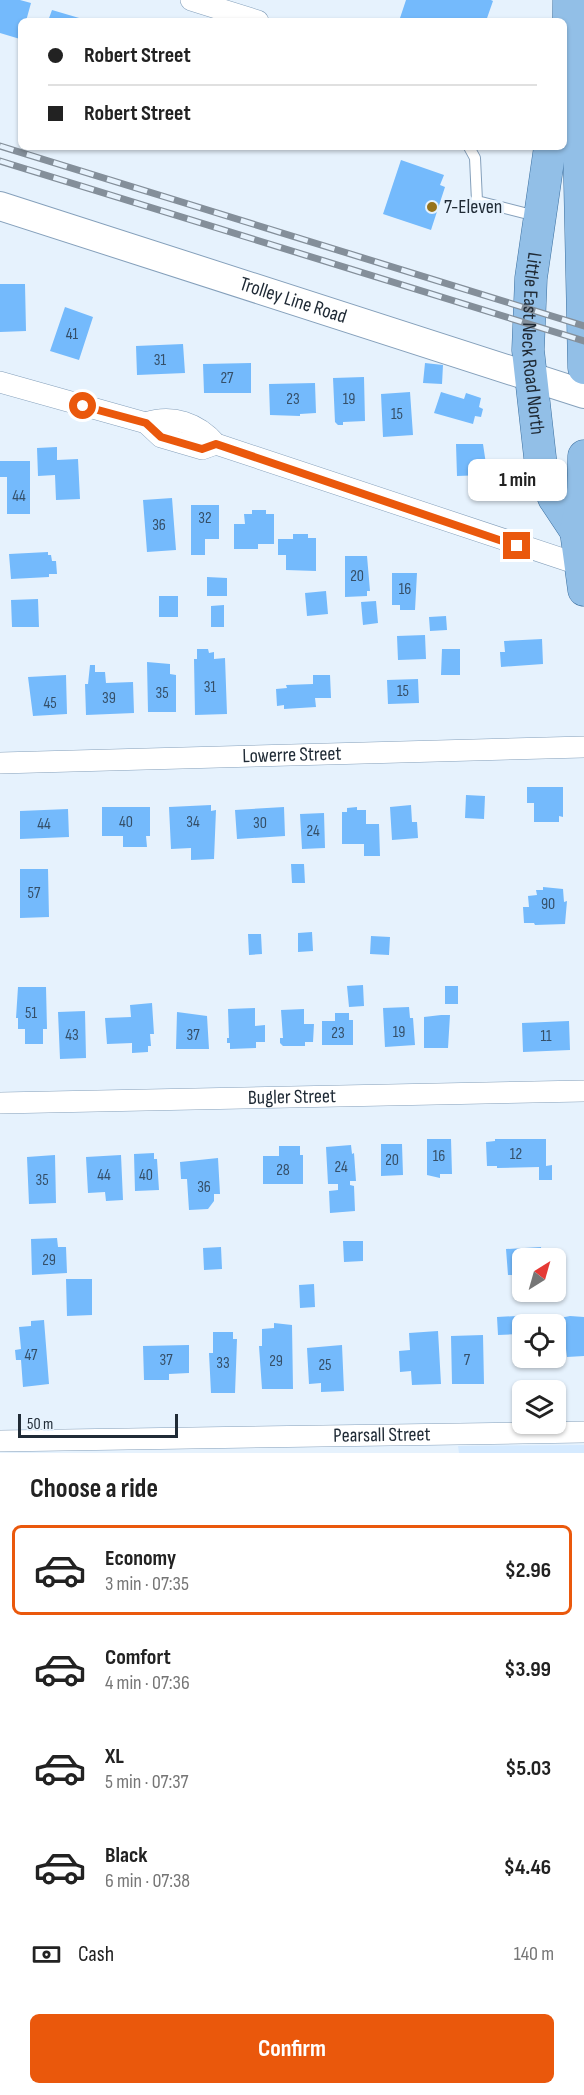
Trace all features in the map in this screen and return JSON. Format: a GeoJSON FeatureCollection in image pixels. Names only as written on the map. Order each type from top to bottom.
{"type":"FeatureCollection","features":[{"type":"Feature","properties":{"kind":"main road"},"geometry":{"type":"LineString","coordinates":[[567,56],[569,0]]}},
{"type":"Feature","properties":{"kind":"main road"},"geometry":{"type":"LineString","coordinates":[[567,117],[579,138],[582,180],[584,368]]}},
{"type":"Feature","properties":{"kind":"main road","name":"Little East Neck Road North"},"geometry":{"type":"LineString","coordinates":[[550,150],[539,217],[528,318],[532,378],[541,465],[554,498],[580,531]]}},
{"type":"Feature","properties":{"kind":"main road","name":"Trolley Line Road"},"geometry":{"type":"LineString","coordinates":[[0,206],[584,394]]}},
{"type":"Feature","properties":{"kind":"main road","name":"Little East Neck Road North"},"geometry":{"type":"LineString","coordinates":[[582,578],[580,531],[584,456]]}},
{"type":"Feature","properties":{"kind":"street"},"geometry":{"type":"LineString","coordinates":[[191,0],[248,18]]}},
{"type":"Feature","properties":{"kind":"street"},"geometry":{"type":"LineString","coordinates":[[0,382],[146,423],[161,437],[202,449],[216,444],[582,578]]}},
{"type":"Feature","properties":{"kind":"street","name":"Lowerre Street"},"geometry":{"type":"LineString","coordinates":[[0,763],[584,747]]}},
{"type":"Feature","properties":{"kind":"street","name":"Bugler Street"},"geometry":{"type":"LineString","coordinates":[[0,1103],[584,1091]]}},
{"type":"Feature","properties":{"kind":"street","name":"Pearsall Street"},"geometry":{"type":"LineString","coordinates":[[0,1441],[584,1432]]}},
{"type":"Feature","properties":{"kind":"lane"},"geometry":{"type":"LineString","coordinates":[[471,150],[475,158],[477,201],[539,217]]}},
{"type":"Feature","properties":{"kind":"shaded area"},"geometry":{"type":"Polygon","coordinates":[[[584,1445],[584,1453],[459,1453],[458,1446],[584,1445]]]}},
{"type":"Feature","properties":{"kind":"building"},"geometry":{"type":"Polygon","coordinates":[[[0,0],[20,0],[31,3],[27,18],[18,18],[18,38],[0,33],[0,0]]]}},
{"type":"Feature","properties":{"kind":"building"},"geometry":{"type":"Polygon","coordinates":[[[406,0],[493,1],[487,18],[400,18],[406,0]]]}},
{"type":"Feature","properties":{"kind":"building"},"geometry":{"type":"Polygon","coordinates":[[[52,10],[79,18],[49,18],[52,10]]]}},
{"type":"Feature","properties":{"kind":"building"},"geometry":{"type":"Polygon","coordinates":[[[401,160],[444,175],[440,185],[445,187],[431,230],[383,214],[401,160]]]}},
{"type":"Feature","properties":{"kind":"building"},"geometry":{"type":"Polygon","coordinates":[[[0,284],[25,284],[26,331],[0,332],[0,284]]]}},
{"type":"Feature","properties":{"kind":"building"},"geometry":{"type":"Polygon","coordinates":[[[65,307],[93,317],[79,360],[50,351],[65,307]]]}},
{"type":"Feature","properties":{"kind":"building"},"geometry":{"type":"Polygon","coordinates":[[[183,344],[185,373],[137,375],[136,346],[183,344]]]}},
{"type":"Feature","properties":{"kind":"building"},"geometry":{"type":"Polygon","coordinates":[[[251,363],[251,393],[204,393],[203,364],[251,363]]]}},
{"type":"Feature","properties":{"kind":"building"},"geometry":{"type":"Polygon","coordinates":[[[425,363],[443,365],[442,384],[423,383],[425,363]]]}},
{"type":"Feature","properties":{"kind":"building"},"geometry":{"type":"Polygon","coordinates":[[[364,377],[365,421],[343,422],[343,425],[338,425],[335,422],[333,378],[364,377]]]}},
{"type":"Feature","properties":{"kind":"building"},"geometry":{"type":"Polygon","coordinates":[[[315,383],[316,413],[300,414],[300,416],[270,415],[269,384],[315,383]]]}},
{"type":"Feature","properties":{"kind":"building"},"geometry":{"type":"Polygon","coordinates":[[[410,392],[413,435],[383,437],[381,394],[410,392]]]}},
{"type":"Feature","properties":{"kind":"building"},"geometry":{"type":"Polygon","coordinates":[[[441,392],[464,399],[466,393],[481,398],[479,407],[483,409],[481,417],[475,416],[473,424],[434,413],[441,392]]]}},
{"type":"Feature","properties":{"kind":"building"},"geometry":{"type":"Polygon","coordinates":[[[456,444],[483,444],[486,464],[483,464],[484,475],[457,476],[456,444]]]}},
{"type":"Feature","properties":{"kind":"building"},"geometry":{"type":"Polygon","coordinates":[[[57,447],[57,460],[78,459],[80,499],[56,500],[55,475],[38,476],[37,448],[57,447]]]}},
{"type":"Feature","properties":{"kind":"building"},"geometry":{"type":"Polygon","coordinates":[[[0,461],[30,461],[30,514],[7,514],[7,477],[0,477],[0,461]]]}},
{"type":"Feature","properties":{"kind":"building"},"geometry":{"type":"Polygon","coordinates":[[[172,498],[176,550],[147,552],[143,500],[172,498]]]}},
{"type":"Feature","properties":{"kind":"building"},"geometry":{"type":"Polygon","coordinates":[[[191,505],[219,505],[219,539],[205,539],[205,555],[191,555],[191,505]]]}},
{"type":"Feature","properties":{"kind":"building"},"geometry":{"type":"Polygon","coordinates":[[[252,510],[266,510],[266,514],[274,514],[274,544],[258,544],[258,549],[234,549],[234,524],[245,524],[244,514],[252,514],[252,510]]]}},
{"type":"Feature","properties":{"kind":"building"},"geometry":{"type":"Polygon","coordinates":[[[293,534],[308,534],[308,538],[316,538],[316,571],[286,570],[286,555],[278,555],[278,539],[293,539],[293,534]]]}},
{"type":"Feature","properties":{"kind":"building"},"geometry":{"type":"Polygon","coordinates":[[[48,552],[52,561],[56,561],[57,574],[49,574],[49,577],[11,579],[9,554],[48,552]]]}},
{"type":"Feature","properties":{"kind":"building"},"geometry":{"type":"Polygon","coordinates":[[[345,556],[367,556],[370,591],[367,591],[367,596],[345,597],[345,556]]]}},
{"type":"Feature","properties":{"kind":"building"},"geometry":{"type":"Polygon","coordinates":[[[392,573],[417,573],[415,610],[400,610],[400,605],[392,605],[392,573]]]}},
{"type":"Feature","properties":{"kind":"building"},"geometry":{"type":"Polygon","coordinates":[[[207,577],[227,578],[227,596],[207,596],[207,577]]]}},
{"type":"Feature","properties":{"kind":"building"},"geometry":{"type":"Polygon","coordinates":[[[326,591],[328,614],[307,616],[305,593],[326,591]]]}},
{"type":"Feature","properties":{"kind":"building"},"geometry":{"type":"Polygon","coordinates":[[[159,596],[178,596],[178,617],[159,617],[159,596]]]}},
{"type":"Feature","properties":{"kind":"building"},"geometry":{"type":"Polygon","coordinates":[[[38,599],[39,627],[12,627],[11,600],[38,599]]]}},
{"type":"Feature","properties":{"kind":"building"},"geometry":{"type":"Polygon","coordinates":[[[376,601],[378,623],[363,625],[361,602],[376,601]]]}},
{"type":"Feature","properties":{"kind":"building"},"geometry":{"type":"Polygon","coordinates":[[[224,605],[224,627],[211,627],[211,606],[224,605]]]}},
{"type":"Feature","properties":{"kind":"building"},"geometry":{"type":"Polygon","coordinates":[[[446,616],[447,630],[430,631],[429,617],[446,616]]]}},
{"type":"Feature","properties":{"kind":"building"},"geometry":{"type":"Polygon","coordinates":[[[425,635],[426,659],[398,660],[397,636],[425,635]]]}},
{"type":"Feature","properties":{"kind":"building"},"geometry":{"type":"Polygon","coordinates":[[[542,639],[543,664],[501,667],[500,652],[505,652],[504,641],[542,639]]]}},
{"type":"Feature","properties":{"kind":"building"},"geometry":{"type":"Polygon","coordinates":[[[197,649],[208,649],[209,653],[214,652],[214,659],[225,658],[227,714],[195,715],[194,659],[197,659],[197,649]]]}},
{"type":"Feature","properties":{"kind":"building"},"geometry":{"type":"Polygon","coordinates":[[[442,649],[460,649],[460,675],[441,675],[442,649]]]}},
{"type":"Feature","properties":{"kind":"building"},"geometry":{"type":"Polygon","coordinates":[[[147,662],[170,664],[170,674],[176,675],[176,712],[148,712],[147,662]]]}},
{"type":"Feature","properties":{"kind":"building"},"geometry":{"type":"Polygon","coordinates":[[[90,665],[95,665],[95,672],[105,672],[106,683],[133,682],[134,713],[86,715],[85,684],[88,684],[90,665]]]}},
{"type":"Feature","properties":{"kind":"building"},"geometry":{"type":"Polygon","coordinates":[[[66,675],[67,714],[33,716],[28,677],[66,675]]]}},
{"type":"Feature","properties":{"kind":"building"},"geometry":{"type":"Polygon","coordinates":[[[313,675],[330,675],[331,698],[315,698],[316,707],[284,709],[284,705],[277,706],[276,689],[287,688],[286,685],[313,684],[313,675]]]}},
{"type":"Feature","properties":{"kind":"building"},"geometry":{"type":"Polygon","coordinates":[[[418,679],[419,703],[388,704],[387,680],[418,679]]]}},
{"type":"Feature","properties":{"kind":"building"},"geometry":{"type":"Polygon","coordinates":[[[527,787],[563,787],[563,817],[559,816],[559,822],[534,822],[534,803],[527,803],[527,787]]]}},
{"type":"Feature","properties":{"kind":"building"},"geometry":{"type":"Polygon","coordinates":[[[466,795],[485,796],[484,819],[465,818],[466,795]]]}},
{"type":"Feature","properties":{"kind":"building"},"geometry":{"type":"Polygon","coordinates":[[[211,805],[211,811],[216,810],[214,859],[191,860],[191,848],[171,849],[169,807],[211,805]]]}},
{"type":"Feature","properties":{"kind":"building"},"geometry":{"type":"Polygon","coordinates":[[[411,805],[412,822],[417,822],[418,838],[392,840],[390,807],[411,805]]]}},
{"type":"Feature","properties":{"kind":"building"},"geometry":{"type":"Polygon","coordinates":[[[102,807],[150,807],[150,836],[146,836],[147,847],[123,847],[123,836],[102,836],[102,807]]]}},
{"type":"Feature","properties":{"kind":"building"},"geometry":{"type":"Polygon","coordinates":[[[284,807],[285,836],[237,839],[235,810],[284,807]]]}},
{"type":"Feature","properties":{"kind":"building"},"geometry":{"type":"Polygon","coordinates":[[[357,807],[357,810],[366,810],[366,824],[379,824],[380,856],[364,856],[364,844],[342,844],[342,812],[347,812],[347,808],[357,807]]]}},
{"type":"Feature","properties":{"kind":"building"},"geometry":{"type":"Polygon","coordinates":[[[68,809],[69,837],[20,839],[20,811],[68,809]]]}},
{"type":"Feature","properties":{"kind":"building"},"geometry":{"type":"Polygon","coordinates":[[[324,813],[325,848],[302,849],[300,814],[324,813]]]}},
{"type":"Feature","properties":{"kind":"building"},"geometry":{"type":"Polygon","coordinates":[[[291,864],[304,864],[305,883],[292,883],[291,864]]]}},
{"type":"Feature","properties":{"kind":"building"},"geometry":{"type":"Polygon","coordinates":[[[20,869],[48,869],[49,917],[20,918],[20,869]]]}},
{"type":"Feature","properties":{"kind":"building"},"geometry":{"type":"Polygon","coordinates":[[[543,887],[563,889],[564,902],[567,901],[565,924],[524,923],[523,907],[529,907],[528,896],[537,895],[536,890],[543,890],[543,887]]]}},
{"type":"Feature","properties":{"kind":"building"},"geometry":{"type":"Polygon","coordinates":[[[312,932],[313,951],[298,952],[298,933],[312,932]]]}},
{"type":"Feature","properties":{"kind":"building"},"geometry":{"type":"Polygon","coordinates":[[[248,934],[261,934],[262,954],[249,955],[248,934]]]}},
{"type":"Feature","properties":{"kind":"building"},"geometry":{"type":"Polygon","coordinates":[[[371,936],[390,937],[389,955],[370,954],[371,936]]]}},
{"type":"Feature","properties":{"kind":"building"},"geometry":{"type":"Polygon","coordinates":[[[363,985],[364,1006],[349,1007],[347,986],[363,985]]]}},
{"type":"Feature","properties":{"kind":"building"},"geometry":{"type":"Polygon","coordinates":[[[445,986],[458,986],[458,1004],[445,1004],[445,986]]]}},
{"type":"Feature","properties":{"kind":"building"},"geometry":{"type":"Polygon","coordinates":[[[18,987],[46,987],[47,1029],[43,1029],[43,1044],[25,1044],[25,1029],[18,1029],[18,1018],[16,1018],[18,987]]]}},
{"type":"Feature","properties":{"kind":"building"},"geometry":{"type":"Polygon","coordinates":[[[152,1003],[154,1034],[150,1034],[151,1046],[148,1046],[148,1052],[132,1053],[132,1043],[107,1044],[105,1018],[131,1017],[130,1005],[152,1003]]]}},
{"type":"Feature","properties":{"kind":"building"},"geometry":{"type":"Polygon","coordinates":[[[409,1007],[410,1018],[413,1018],[415,1045],[385,1047],[383,1008],[409,1007]]]}},
{"type":"Feature","properties":{"kind":"building"},"geometry":{"type":"Polygon","coordinates":[[[255,1008],[255,1026],[265,1025],[265,1042],[256,1042],[256,1048],[230,1049],[230,1043],[227,1043],[227,1038],[229,1038],[228,1009],[255,1008]]]}},
{"type":"Feature","properties":{"kind":"building"},"geometry":{"type":"Polygon","coordinates":[[[304,1009],[304,1024],[314,1024],[313,1042],[305,1042],[305,1046],[283,1046],[280,1043],[280,1038],[283,1038],[281,1010],[304,1009]]]}},
{"type":"Feature","properties":{"kind":"building"},"geometry":{"type":"Polygon","coordinates":[[[85,1011],[86,1058],[60,1059],[58,1012],[85,1011]]]}},
{"type":"Feature","properties":{"kind":"building"},"geometry":{"type":"Polygon","coordinates":[[[177,1012],[207,1016],[209,1049],[176,1049],[177,1012]]]}},
{"type":"Feature","properties":{"kind":"building"},"geometry":{"type":"Polygon","coordinates":[[[335,1013],[349,1013],[349,1020],[353,1020],[353,1045],[322,1045],[322,1021],[335,1021],[335,1013]]]}},
{"type":"Feature","properties":{"kind":"building"},"geometry":{"type":"Polygon","coordinates":[[[450,1015],[448,1048],[424,1048],[424,1017],[450,1015]]]}},
{"type":"Feature","properties":{"kind":"building"},"geometry":{"type":"Polygon","coordinates":[[[569,1021],[570,1050],[523,1052],[522,1023],[569,1021]]]}},
{"type":"Feature","properties":{"kind":"building"},"geometry":{"type":"Polygon","coordinates":[[[427,1139],[451,1139],[452,1174],[440,1174],[440,1178],[427,1175],[427,1139]]]}},
{"type":"Feature","properties":{"kind":"building"},"geometry":{"type":"Polygon","coordinates":[[[495,1139],[546,1139],[546,1166],[552,1165],[552,1180],[539,1180],[539,1167],[497,1168],[497,1166],[487,1166],[486,1142],[495,1141],[495,1139]]]}},
{"type":"Feature","properties":{"kind":"building"},"geometry":{"type":"Polygon","coordinates":[[[381,1144],[402,1144],[403,1175],[381,1176],[381,1144]]]}},
{"type":"Feature","properties":{"kind":"building"},"geometry":{"type":"Polygon","coordinates":[[[351,1145],[352,1154],[354,1153],[356,1181],[350,1181],[350,1185],[354,1186],[355,1211],[330,1213],[329,1191],[338,1190],[338,1184],[328,1184],[326,1147],[351,1145]]]}},
{"type":"Feature","properties":{"kind":"building"},"geometry":{"type":"Polygon","coordinates":[[[279,1146],[300,1146],[300,1155],[303,1155],[303,1184],[263,1184],[263,1156],[279,1156],[279,1146]]]}},
{"type":"Feature","properties":{"kind":"building"},"geometry":{"type":"Polygon","coordinates":[[[154,1153],[154,1159],[157,1159],[159,1190],[135,1191],[134,1154],[154,1153]]]}},
{"type":"Feature","properties":{"kind":"building"},"geometry":{"type":"Polygon","coordinates":[[[55,1155],[56,1203],[29,1204],[27,1157],[55,1155]]]}},
{"type":"Feature","properties":{"kind":"building"},"geometry":{"type":"Polygon","coordinates":[[[121,1155],[123,1200],[106,1201],[105,1192],[88,1193],[86,1157],[121,1155]]]}},
{"type":"Feature","properties":{"kind":"building"},"geometry":{"type":"Polygon","coordinates":[[[218,1158],[220,1194],[214,1194],[214,1201],[208,1209],[189,1210],[187,1179],[181,1179],[180,1162],[218,1158]]]}},
{"type":"Feature","properties":{"kind":"building"},"geometry":{"type":"Polygon","coordinates":[[[57,1238],[58,1247],[66,1247],[67,1273],[32,1275],[31,1239],[57,1238]]]}},
{"type":"Feature","properties":{"kind":"building"},"geometry":{"type":"Polygon","coordinates":[[[343,1241],[363,1241],[363,1261],[344,1262],[343,1241]]]}},
{"type":"Feature","properties":{"kind":"building"},"geometry":{"type":"Polygon","coordinates":[[[221,1247],[222,1269],[204,1270],[203,1248],[221,1247]]]}},
{"type":"Feature","properties":{"kind":"building"},"geometry":{"type":"Polygon","coordinates":[[[506,1249],[512,1249],[512,1275],[508,1275],[506,1249]]]}},
{"type":"Feature","properties":{"kind":"building"},"geometry":{"type":"Polygon","coordinates":[[[66,1279],[92,1279],[92,1315],[67,1316],[66,1279]]]}},
{"type":"Feature","properties":{"kind":"building"},"geometry":{"type":"Polygon","coordinates":[[[314,1284],[315,1307],[300,1308],[299,1285],[314,1284]]]}},
{"type":"Feature","properties":{"kind":"building"},"geometry":{"type":"Polygon","coordinates":[[[512,1316],[512,1334],[498,1335],[497,1317],[512,1316]]]}},
{"type":"Feature","properties":{"kind":"building"},"geometry":{"type":"Polygon","coordinates":[[[566,1317],[584,1317],[584,1356],[567,1357],[566,1317]]]}},
{"type":"Feature","properties":{"kind":"building"},"geometry":{"type":"Polygon","coordinates":[[[44,1320],[49,1384],[23,1387],[21,1360],[16,1360],[15,1350],[21,1349],[19,1327],[31,1326],[31,1321],[44,1320]]]}},
{"type":"Feature","properties":{"kind":"building"},"geometry":{"type":"Polygon","coordinates":[[[274,1323],[292,1325],[293,1389],[262,1389],[259,1346],[262,1346],[262,1329],[274,1328],[274,1323]]]}},
{"type":"Feature","properties":{"kind":"building"},"geometry":{"type":"Polygon","coordinates":[[[438,1331],[441,1384],[412,1385],[411,1371],[400,1372],[399,1351],[410,1350],[409,1333],[438,1331]]]}},
{"type":"Feature","properties":{"kind":"building"},"geometry":{"type":"Polygon","coordinates":[[[213,1332],[233,1332],[233,1339],[237,1339],[235,1393],[211,1393],[209,1353],[213,1353],[213,1332]]]}},
{"type":"Feature","properties":{"kind":"building"},"geometry":{"type":"Polygon","coordinates":[[[483,1335],[484,1384],[452,1384],[451,1336],[483,1335]]]}},
{"type":"Feature","properties":{"kind":"building"},"geometry":{"type":"Polygon","coordinates":[[[189,1345],[189,1373],[169,1374],[169,1380],[144,1380],[143,1346],[189,1345]]]}},
{"type":"Feature","properties":{"kind":"building"},"geometry":{"type":"Polygon","coordinates":[[[342,1345],[344,1391],[321,1392],[321,1383],[309,1384],[307,1348],[342,1345]]]}},
{"type":"Feature","properties":{"kind":"railway"},"geometry":{"type":"LineString","coordinates":[[0,146],[584,326]]}},
{"type":"Feature","properties":{"kind":"railway"},"geometry":{"type":"LineString","coordinates":[[0,161],[584,341]]}},
{"type":"Feature","properties":{"kind":"place","name":"7-Eleven"},"geometry":{"type":"Point","coordinates":[432,207]}},
{"type":"Feature","properties":{"kind":"route"},"geometry":{"type":"LineString","coordinates":[[83,406],[146,423],[161,437],[202,449],[216,444],[517,546]]}}]}
